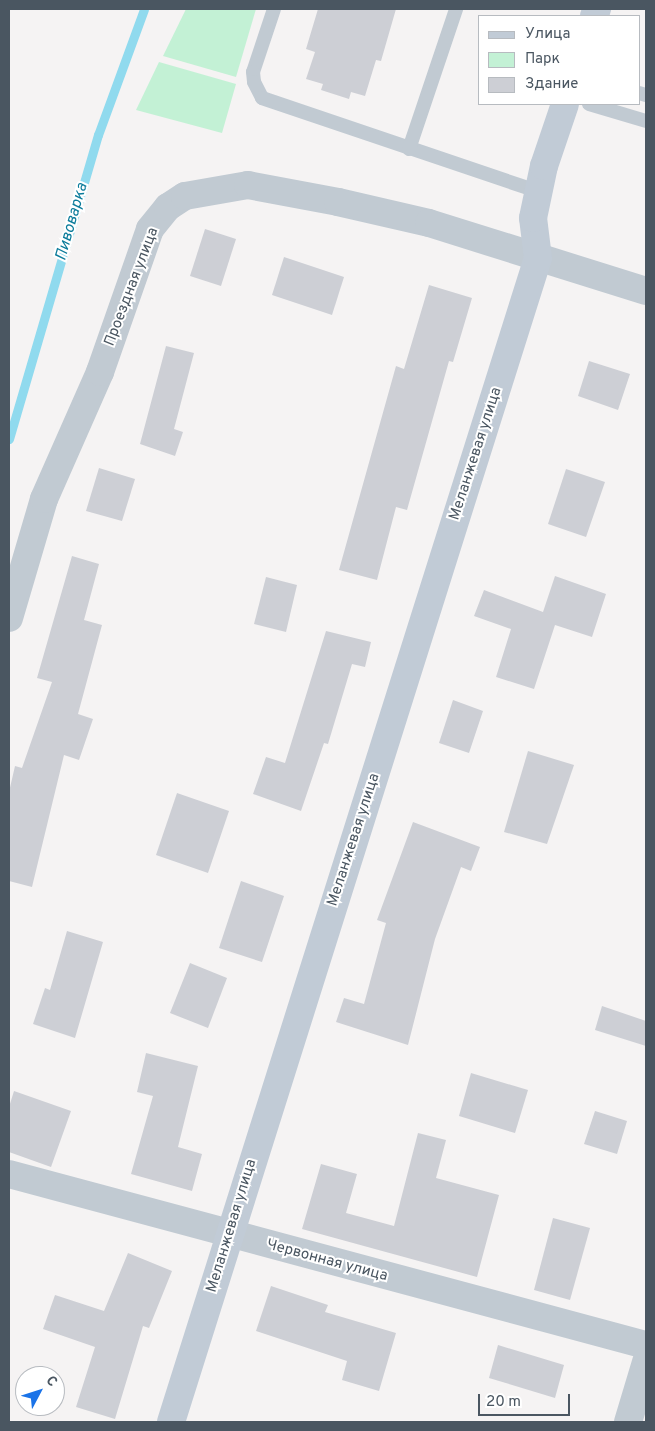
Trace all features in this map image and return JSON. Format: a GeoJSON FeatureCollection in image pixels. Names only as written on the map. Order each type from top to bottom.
{"type":"FeatureCollection","features":[{"type":"Feature","properties":{"kind":"street"},"geometry":{"type":"LineString","coordinates":[[538,258],[533,218],[538,191],[564,105]]}},
{"type":"Feature","properties":{"kind":"street","name":"Проездная улица"},"geometry":{"type":"LineString","coordinates":[[9,618],[44,499],[100,372],[150,229],[168,206],[185,196],[248,185],[429,223],[646,291]]}},
{"type":"Feature","properties":{"kind":"street","name":"Меланжевая улица"},"geometry":{"type":"LineString","coordinates":[[171,1422],[228,1234],[538,258]]}},
{"type":"Feature","properties":{"kind":"street","name":"Червонная улица"},"geometry":{"type":"LineString","coordinates":[[9,1174],[646,1345]]}},
{"type":"Feature","properties":{"kind":"street"},"geometry":{"type":"LineString","coordinates":[[628,1422],[646,1362]]}},
{"type":"Feature","properties":{"kind":"lane"},"geometry":{"type":"LineString","coordinates":[[274,9],[254,72],[254,82],[262,98],[538,191]]}},
{"type":"Feature","properties":{"kind":"lane"},"geometry":{"type":"LineString","coordinates":[[409,149],[456,9]]}},
{"type":"Feature","properties":{"kind":"lane"},"geometry":{"type":"LineString","coordinates":[[592,105],[646,121]]}},
{"type":"Feature","properties":{"kind":"green space"},"geometry":{"type":"Polygon","coordinates":[[[186,9],[256,9],[236,77],[163,56],[186,9]]]}},
{"type":"Feature","properties":{"kind":"green space"},"geometry":{"type":"Polygon","coordinates":[[[159,62],[236,84],[222,133],[136,110],[159,62]]]}},
{"type":"Feature","properties":{"kind":"building"},"geometry":{"type":"Polygon","coordinates":[[[318,9],[396,9],[381,61],[376,60],[365,96],[351,92],[349,99],[321,90],[323,84],[306,79],[315,52],[306,49],[318,9]]]}},
{"type":"Feature","properties":{"kind":"building"},"geometry":{"type":"Polygon","coordinates":[[[205,229],[236,239],[221,286],[190,276],[205,229]]]}},
{"type":"Feature","properties":{"kind":"building"},"geometry":{"type":"Polygon","coordinates":[[[284,257],[344,277],[332,315],[272,295],[284,257]]]}},
{"type":"Feature","properties":{"kind":"building"},"geometry":{"type":"Polygon","coordinates":[[[429,285],[472,298],[453,362],[449,361],[407,510],[396,507],[377,580],[339,570],[396,366],[404,369],[429,285]]]}},
{"type":"Feature","properties":{"kind":"building"},"geometry":{"type":"Polygon","coordinates":[[[166,346],[194,353],[174,429],[183,432],[175,456],[140,444],[166,346]]]}},
{"type":"Feature","properties":{"kind":"building"},"geometry":{"type":"Polygon","coordinates":[[[589,361],[630,374],[618,410],[578,396],[589,361]]]}},
{"type":"Feature","properties":{"kind":"building"},"geometry":{"type":"Polygon","coordinates":[[[99,468],[135,479],[122,521],[86,511],[99,468]]]}},
{"type":"Feature","properties":{"kind":"building"},"geometry":{"type":"Polygon","coordinates":[[[566,469],[605,482],[586,537],[548,524],[566,469]]]}},
{"type":"Feature","properties":{"kind":"building"},"geometry":{"type":"Polygon","coordinates":[[[72,556],[99,564],[84,620],[102,625],[78,714],[93,719],[79,760],[64,755],[32,887],[9,881],[9,792],[15,766],[22,768],[52,682],[37,678],[72,556]]]}},
{"type":"Feature","properties":{"kind":"building"},"geometry":{"type":"Polygon","coordinates":[[[555,576],[606,594],[592,637],[555,625],[534,689],[496,677],[511,629],[474,616],[484,590],[543,612],[555,576]]]}},
{"type":"Feature","properties":{"kind":"building"},"geometry":{"type":"Polygon","coordinates":[[[266,577],[297,585],[286,632],[254,624],[266,577]]]}},
{"type":"Feature","properties":{"kind":"building"},"geometry":{"type":"Polygon","coordinates":[[[326,631],[371,642],[365,667],[352,664],[328,744],[324,743],[301,811],[253,794],[266,757],[285,763],[326,631]]]}},
{"type":"Feature","properties":{"kind":"building"},"geometry":{"type":"Polygon","coordinates":[[[453,700],[483,711],[469,753],[439,743],[453,700]]]}},
{"type":"Feature","properties":{"kind":"building"},"geometry":{"type":"Polygon","coordinates":[[[528,751],[574,765],[547,844],[504,832],[528,751]]]}},
{"type":"Feature","properties":{"kind":"building"},"geometry":{"type":"Polygon","coordinates":[[[177,793],[229,811],[208,873],[156,855],[177,793]]]}},
{"type":"Feature","properties":{"kind":"building"},"geometry":{"type":"Polygon","coordinates":[[[413,822],[480,847],[471,871],[461,867],[435,939],[408,1045],[336,1022],[344,998],[364,1004],[386,923],[377,920],[413,822]]]}},
{"type":"Feature","properties":{"kind":"building"},"geometry":{"type":"Polygon","coordinates":[[[241,881],[284,896],[262,962],[219,948],[241,881]]]}},
{"type":"Feature","properties":{"kind":"building"},"geometry":{"type":"Polygon","coordinates":[[[67,931],[103,942],[75,1038],[33,1024],[45,988],[50,990],[67,931]]]}},
{"type":"Feature","properties":{"kind":"building"},"geometry":{"type":"Polygon","coordinates":[[[190,963],[227,978],[208,1028],[170,1013],[190,963]]]}},
{"type":"Feature","properties":{"kind":"building"},"geometry":{"type":"Polygon","coordinates":[[[602,1006],[646,1021],[646,1046],[595,1030],[602,1006]]]}},
{"type":"Feature","properties":{"kind":"building"},"geometry":{"type":"Polygon","coordinates":[[[146,1053],[198,1066],[178,1147],[202,1154],[192,1191],[131,1174],[153,1096],[137,1092],[146,1053]]]}},
{"type":"Feature","properties":{"kind":"building"},"geometry":{"type":"Polygon","coordinates":[[[471,1073],[528,1090],[515,1133],[459,1116],[471,1073]]]}},
{"type":"Feature","properties":{"kind":"building"},"geometry":{"type":"Polygon","coordinates":[[[14,1091],[71,1111],[51,1167],[9,1152],[9,1107],[14,1091]]]}},
{"type":"Feature","properties":{"kind":"building"},"geometry":{"type":"Polygon","coordinates":[[[595,1111],[627,1121],[617,1154],[584,1144],[595,1111]]]}},
{"type":"Feature","properties":{"kind":"building"},"geometry":{"type":"Polygon","coordinates":[[[418,1133],[446,1140],[436,1178],[499,1195],[477,1277],[302,1229],[321,1164],[357,1174],[346,1213],[394,1226],[418,1133]]]}},
{"type":"Feature","properties":{"kind":"building"},"geometry":{"type":"Polygon","coordinates":[[[553,1218],[590,1228],[570,1300],[534,1290],[553,1218]]]}},
{"type":"Feature","properties":{"kind":"building"},"geometry":{"type":"Polygon","coordinates":[[[128,1253],[172,1271],[149,1328],[143,1326],[115,1419],[76,1407],[95,1347],[43,1329],[55,1295],[104,1311],[128,1253]]]}},
{"type":"Feature","properties":{"kind":"building"},"geometry":{"type":"Polygon","coordinates":[[[271,1286],[328,1305],[325,1312],[396,1333],[379,1391],[342,1380],[347,1361],[256,1331],[271,1286]]]}},
{"type":"Feature","properties":{"kind":"building"},"geometry":{"type":"Polygon","coordinates":[[[498,1345],[564,1365],[555,1398],[489,1378],[498,1345]]]}},
{"type":"Feature","properties":{"kind":"waterway","name":"Пивоварка"},"geometry":{"type":"LineString","coordinates":[[9,439],[98,135],[144,9]]}}]}
